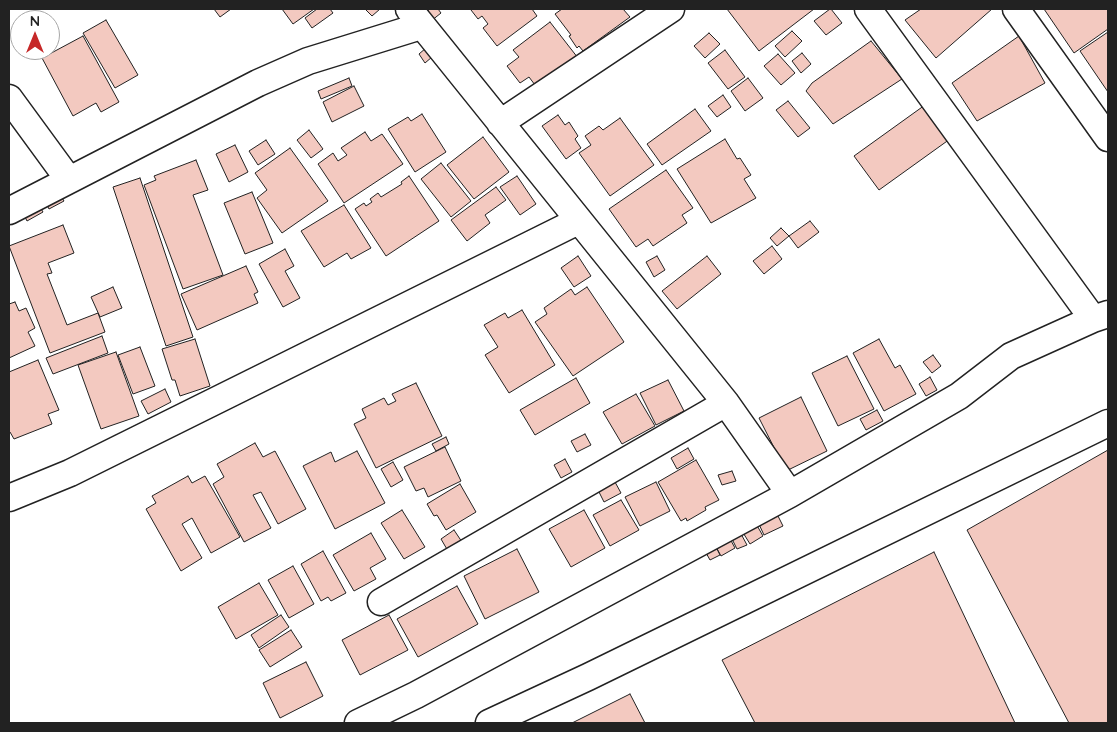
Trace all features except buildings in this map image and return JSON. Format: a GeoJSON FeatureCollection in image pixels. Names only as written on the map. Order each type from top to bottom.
{"type":"FeatureCollection","features":[{"type":"Feature","properties":{"kind":"street"},"geometry":{"type":"LineString","coordinates":[[500,123],[670,9]]}},
{"type":"Feature","properties":{"kind":"street"},"geometry":{"type":"LineString","coordinates":[[358,723],[424,690],[790,494],[959,396],[1011,356],[1101,317],[868,9]]}},
{"type":"Feature","properties":{"kind":"street"},"geometry":{"type":"LineString","coordinates":[[1016,9],[1108,138]]}},
{"type":"Feature","properties":{"kind":"street"},"geometry":{"type":"LineString","coordinates":[[9,211],[258,83],[415,17],[726,403],[790,494]]}},
{"type":"Feature","properties":{"kind":"street"},"geometry":{"type":"LineString","coordinates":[[9,98],[69,180]]}},
{"type":"Feature","properties":{"kind":"street"},"geometry":{"type":"LineString","coordinates":[[9,498],[70,473],[578,221]]}},
{"type":"Feature","properties":{"kind":"street"},"geometry":{"type":"LineString","coordinates":[[380,602],[726,403]]}},
{"type":"Feature","properties":{"kind":"street"},"geometry":{"type":"LineString","coordinates":[[489,723],[588,677],[1108,423]]}}]}
